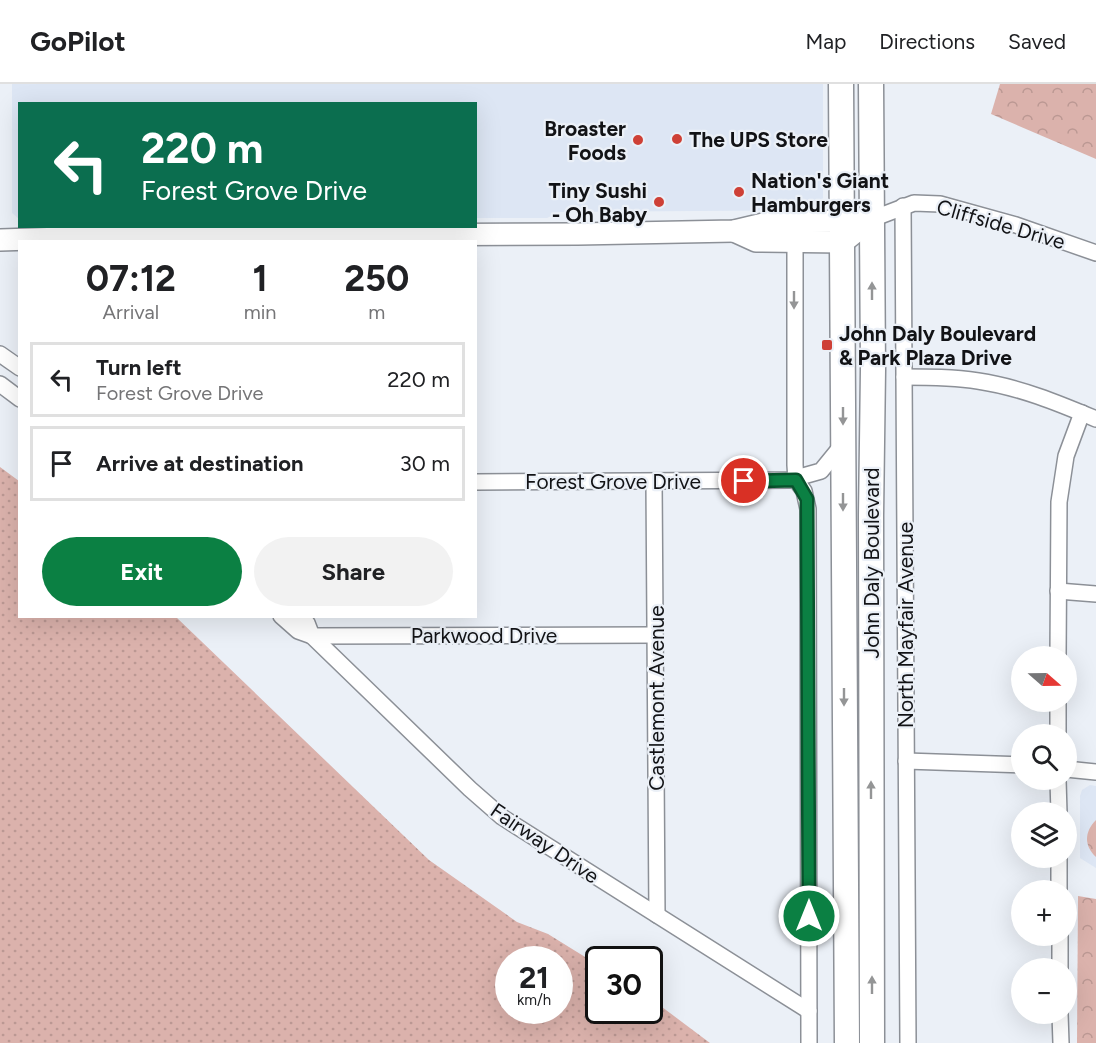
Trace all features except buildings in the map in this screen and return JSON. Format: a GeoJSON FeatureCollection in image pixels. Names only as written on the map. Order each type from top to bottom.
{"type":"FeatureCollection","features":[{"type":"Feature","properties":{"kind":"main road","name":"John Daly Boulevard"},"geometry":{"type":"LineString","coordinates":[[842,84],[847,1043]]}},
{"type":"Feature","properties":{"kind":"main road","name":"John Daly Boulevard"},"geometry":{"type":"LineString","coordinates":[[871,84],[872,1043]]}},
{"type":"Feature","properties":{"kind":"street","name":"Cliffside Drive"},"geometry":{"type":"LineString","coordinates":[[872,219],[914,203],[940,204],[1016,225],[1096,253]]}},
{"type":"Feature","properties":{"kind":"street","name":"North Mayfair Avenue"},"geometry":{"type":"LineString","coordinates":[[903,206],[908,1043]]}},
{"type":"Feature","properties":{"kind":"street"},"geometry":{"type":"LineString","coordinates":[[734,231],[756,241],[795,241],[843,232],[872,219]]}},
{"type":"Feature","properties":{"kind":"street"},"geometry":{"type":"LineString","coordinates":[[0,240],[126,236],[382,238],[734,231],[772,222],[843,232]]}},
{"type":"Feature","properties":{"kind":"street"},"geometry":{"type":"LineString","coordinates":[[795,241],[796,480],[804,491],[808,509],[809,1043]]}},
{"type":"Feature","properties":{"kind":"street"},"geometry":{"type":"LineString","coordinates":[[0,354],[18,367]]}},
{"type":"Feature","properties":{"kind":"street"},"geometry":{"type":"LineString","coordinates":[[904,377],[957,378],[996,384],[1035,395],[1089,416],[1072,437],[1062,478],[1057,525],[1058,646]]}},
{"type":"Feature","properties":{"kind":"street"},"geometry":{"type":"LineString","coordinates":[[0,384],[18,398]]}},
{"type":"Feature","properties":{"kind":"street","name":"Forest Grove Drive"},"geometry":{"type":"LineString","coordinates":[[477,482],[796,480],[821,471],[843,444]]}},
{"type":"Feature","properties":{"kind":"street","name":"Castlemont Avenue"},"geometry":{"type":"LineString","coordinates":[[654,481],[657,915]]}},
{"type":"Feature","properties":{"kind":"street"},"geometry":{"type":"LineString","coordinates":[[1058,591],[1096,594]]}},
{"type":"Feature","properties":{"kind":"street","name":"Fairway Drive"},"geometry":{"type":"LineString","coordinates":[[283,618],[298,632],[312,636]]}},
{"type":"Feature","properties":{"kind":"street","name":"Fairway Drive"},"geometry":{"type":"LineString","coordinates":[[302,618],[307,623],[312,636],[501,817],[809,1011]]}},
{"type":"Feature","properties":{"kind":"street","name":"Parkwood Drive"},"geometry":{"type":"LineString","coordinates":[[312,636],[655,635]]}},
{"type":"Feature","properties":{"kind":"street"},"geometry":{"type":"LineString","coordinates":[[906,760],[1011,765]]}},
{"type":"Feature","properties":{"kind":"street"},"geometry":{"type":"LineString","coordinates":[[1077,770],[1096,772]]}},
{"type":"Feature","properties":{"kind":"street"},"geometry":{"type":"LineString","coordinates":[[1060,1024],[1061,1043]]}},
{"type":"Feature","properties":{"kind":"shaded area"},"geometry":{"type":"Polygon","coordinates":[[[12,84],[823,84],[823,198],[815,210],[560,212],[547,218],[477,218],[477,102],[18,102],[18,218],[12,213],[12,84]]]}},
{"type":"Feature","properties":{"kind":"shaded area"},"geometry":{"type":"Polygon","coordinates":[[[1090,785],[1096,786],[1096,868],[1080,858],[1080,796],[1082,790],[1090,785]]]}},
{"type":"Feature","properties":{"kind":"green space"},"geometry":{"type":"Polygon","coordinates":[[[1000,84],[1096,84],[1096,159],[991,114],[1000,84]]]}},
{"type":"Feature","properties":{"kind":"green space"},"geometry":{"type":"Polygon","coordinates":[[[0,467],[18,480],[18,618],[177,618],[429,860],[517,922],[548,934],[567,946],[495,946],[495,1024],[573,1024],[573,950],[585,957],[585,1024],[663,1024],[663,1008],[710,1043],[0,1043],[0,467]]]}},
{"type":"Feature","properties":{"kind":"green space"},"geometry":{"type":"Polygon","coordinates":[[[1096,820],[1096,857],[1089,848],[1087,839],[1089,829],[1096,820]]]}},
{"type":"Feature","properties":{"kind":"green space"},"geometry":{"type":"Polygon","coordinates":[[[1078,896],[1096,899],[1096,1043],[1077,1043],[1078,896]]]}},
{"type":"Feature","properties":{"kind":"place","name":"The UPS Store"},"geometry":{"type":"Point","coordinates":[677,139]}},
{"type":"Feature","properties":{"kind":"place","name":"Broaster Foods"},"geometry":{"type":"Point","coordinates":[638,140]}},
{"type":"Feature","properties":{"kind":"place","name":"Nation's Giant Hamburgers"},"geometry":{"type":"Point","coordinates":[739,192]}},
{"type":"Feature","properties":{"kind":"place","name":"Tiny Sushi - Oh Baby"},"geometry":{"type":"Point","coordinates":[659,202]}},
{"type":"Feature","properties":{"kind":"place","name":"John Daly Boulevard & Park Plaza Drive"},"geometry":{"type":"Point","coordinates":[827,345]}},
{"type":"Feature","properties":{"kind":"route"},"geometry":{"type":"LineString","coordinates":[[744,481],[796,480],[807,499],[809,916]]}}]}
